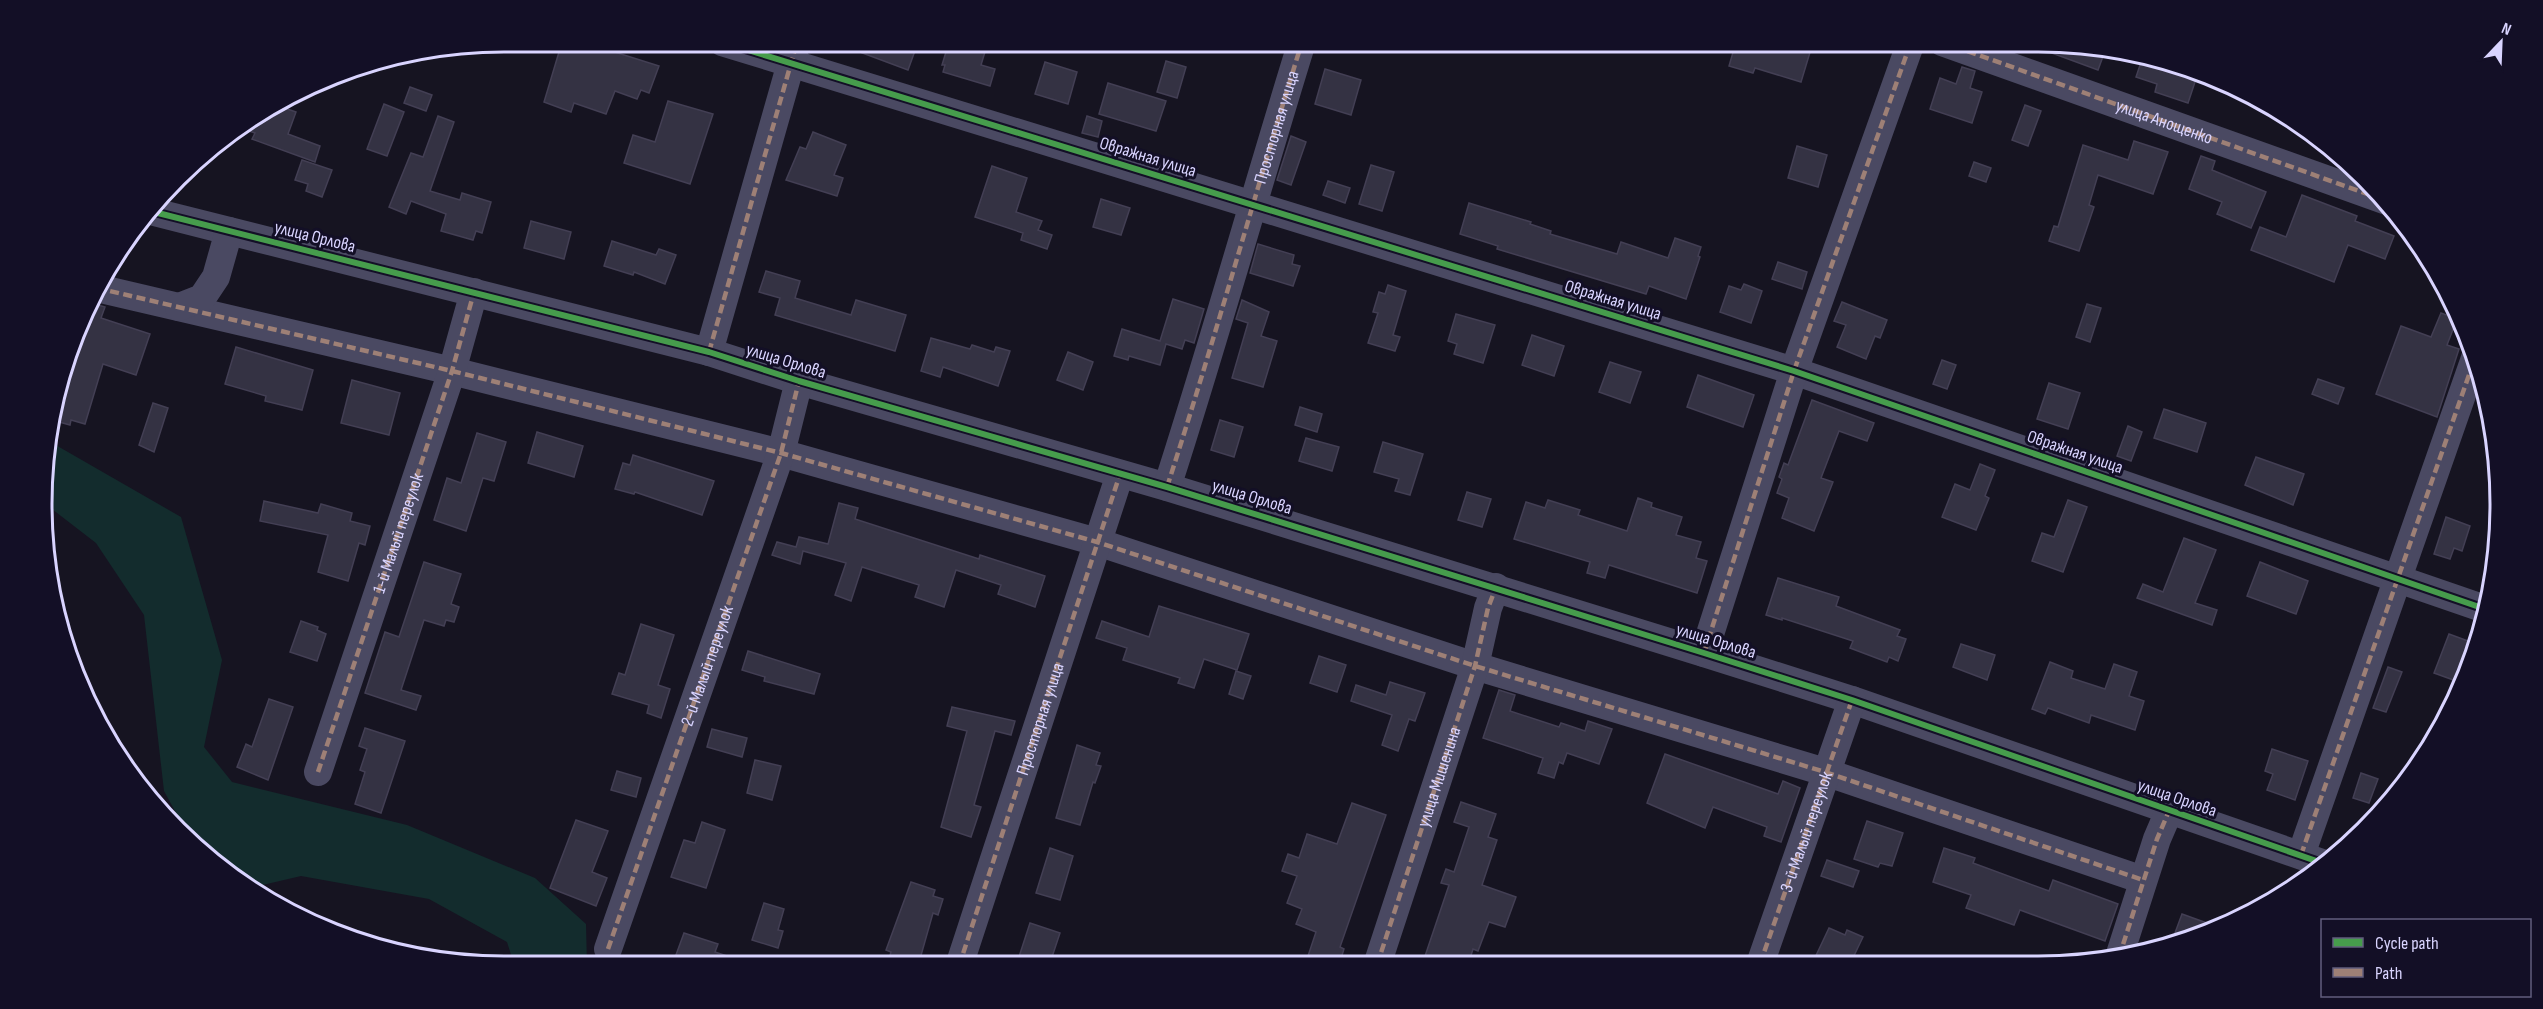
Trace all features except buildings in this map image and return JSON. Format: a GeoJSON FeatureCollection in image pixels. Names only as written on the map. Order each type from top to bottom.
{"type":"FeatureCollection","features":[{"type":"Feature","properties":{"kind":"street","name":"Просторная улица"},"geometry":{"type":"LineString","coordinates":[[1167,487],[1212,347],[1251,204],[1299,52]]}},
{"type":"Feature","properties":{"kind":"street"},"geometry":{"type":"LineString","coordinates":[[1704,653],[1794,371],[1907,52]]}},
{"type":"Feature","properties":{"kind":"street","name":"улица Анощенко"},"geometry":{"type":"LineString","coordinates":[[1970,52],[2366,194]]}},
{"type":"Feature","properties":{"kind":"street","name":"Овражная улица"},"geometry":{"type":"LineString","coordinates":[[794,53],[1251,204],[1794,371],[2479,607]]}},
{"type":"Feature","properties":{"kind":"street"},"geometry":{"type":"LineString","coordinates":[[710,352],[794,53]]}},
{"type":"Feature","properties":{"kind":"street","name":"улица Орлова"},"geometry":{"type":"LineString","coordinates":[[159,213],[710,352],[799,381],[1167,487],[1496,587],[1852,700],[2169,812],[2313,860]]}},
{"type":"Feature","properties":{"kind":"street"},"geometry":{"type":"LineString","coordinates":[[179,307],[202,298],[216,277],[229,231]]}},
{"type":"Feature","properties":{"kind":"street"},"geometry":{"type":"LineString","coordinates":[[107,290],[452,371],[781,453],[1097,543],[1475,666],[1825,772],[2143,880]]}},
{"type":"Feature","properties":{"kind":"street","name":"1-й Малый переулок"},"geometry":{"type":"LineString","coordinates":[[318,772],[452,371],[474,292]]}},
{"type":"Feature","properties":{"kind":"street"},"geometry":{"type":"LineString","coordinates":[[2313,860],[2398,579],[2470,371]]}},
{"type":"Feature","properties":{"kind":"street","name":"2-й Малый переулок"},"geometry":{"type":"LineString","coordinates":[[608,949],[781,453],[799,381]]}},
{"type":"Feature","properties":{"kind":"street","name":"Просторная улица"},"geometry":{"type":"LineString","coordinates":[[962,956],[1120,474]]}},
{"type":"Feature","properties":{"kind":"street","name":"улица Мишенина"},"geometry":{"type":"LineString","coordinates":[[1380,956],[1475,666],[1488,608],[1496,587]]}},
{"type":"Feature","properties":{"kind":"street","name":"3-й Малый переулок"},"geometry":{"type":"LineString","coordinates":[[1763,956],[1852,700]]}},
{"type":"Feature","properties":{"kind":"street"},"geometry":{"type":"LineString","coordinates":[[2122,949],[2143,880],[2169,812]]}},
{"type":"Feature","properties":{"kind":"green space"},"geometry":{"type":"Polygon","coordinates":[[[56,445],[181,517],[222,660],[204,747],[232,782],[407,825],[535,878],[586,924],[587,956],[511,956],[507,942],[429,899],[301,876],[261,885],[206,844],[178,817],[164,791],[144,615],[96,543],[52,509],[56,445]]]}},
{"type":"Feature","properties":{"kind":"marked path"},"geometry":{"type":"LineString","coordinates":[[709,352],[794,52]]}},
{"type":"Feature","properties":{"kind":"marked path"},"geometry":{"type":"LineString","coordinates":[[1167,487],[1299,52]]}},
{"type":"Feature","properties":{"kind":"marked path"},"geometry":{"type":"LineString","coordinates":[[1704,653],[1794,371],[1907,52]]}},
{"type":"Feature","properties":{"kind":"marked path"},"geometry":{"type":"LineString","coordinates":[[1970,52],[2366,194]]}},
{"type":"Feature","properties":{"kind":"marked path"},"geometry":{"type":"LineString","coordinates":[[107,290],[452,371],[781,453],[1097,542],[1475,666],[1825,772],[2143,880]]}},
{"type":"Feature","properties":{"kind":"marked path"},"geometry":{"type":"LineString","coordinates":[[318,772],[452,371],[474,292]]}},
{"type":"Feature","properties":{"kind":"marked path"},"geometry":{"type":"LineString","coordinates":[[2301,855],[2470,371]]}},
{"type":"Feature","properties":{"kind":"marked path"},"geometry":{"type":"LineString","coordinates":[[608,949],[781,453],[799,381]]}},
{"type":"Feature","properties":{"kind":"marked path"},"geometry":{"type":"LineString","coordinates":[[962,956],[1120,474]]}},
{"type":"Feature","properties":{"kind":"marked path"},"geometry":{"type":"LineString","coordinates":[[1380,956],[1475,666],[1488,608],[1496,587]]}},
{"type":"Feature","properties":{"kind":"marked path"},"geometry":{"type":"LineString","coordinates":[[1763,956],[1852,700]]}},
{"type":"Feature","properties":{"kind":"marked path"},"geometry":{"type":"LineString","coordinates":[[2122,949],[2157,839],[2169,811]]}},
{"type":"Feature","properties":{"kind":"cycle path"},"geometry":{"type":"LineString","coordinates":[[755,52],[1794,371],[2479,607]]}},
{"type":"Feature","properties":{"kind":"cycle path"},"geometry":{"type":"LineString","coordinates":[[159,213],[709,352],[799,381],[1167,487],[1852,700],[2316,861]]}}]}
